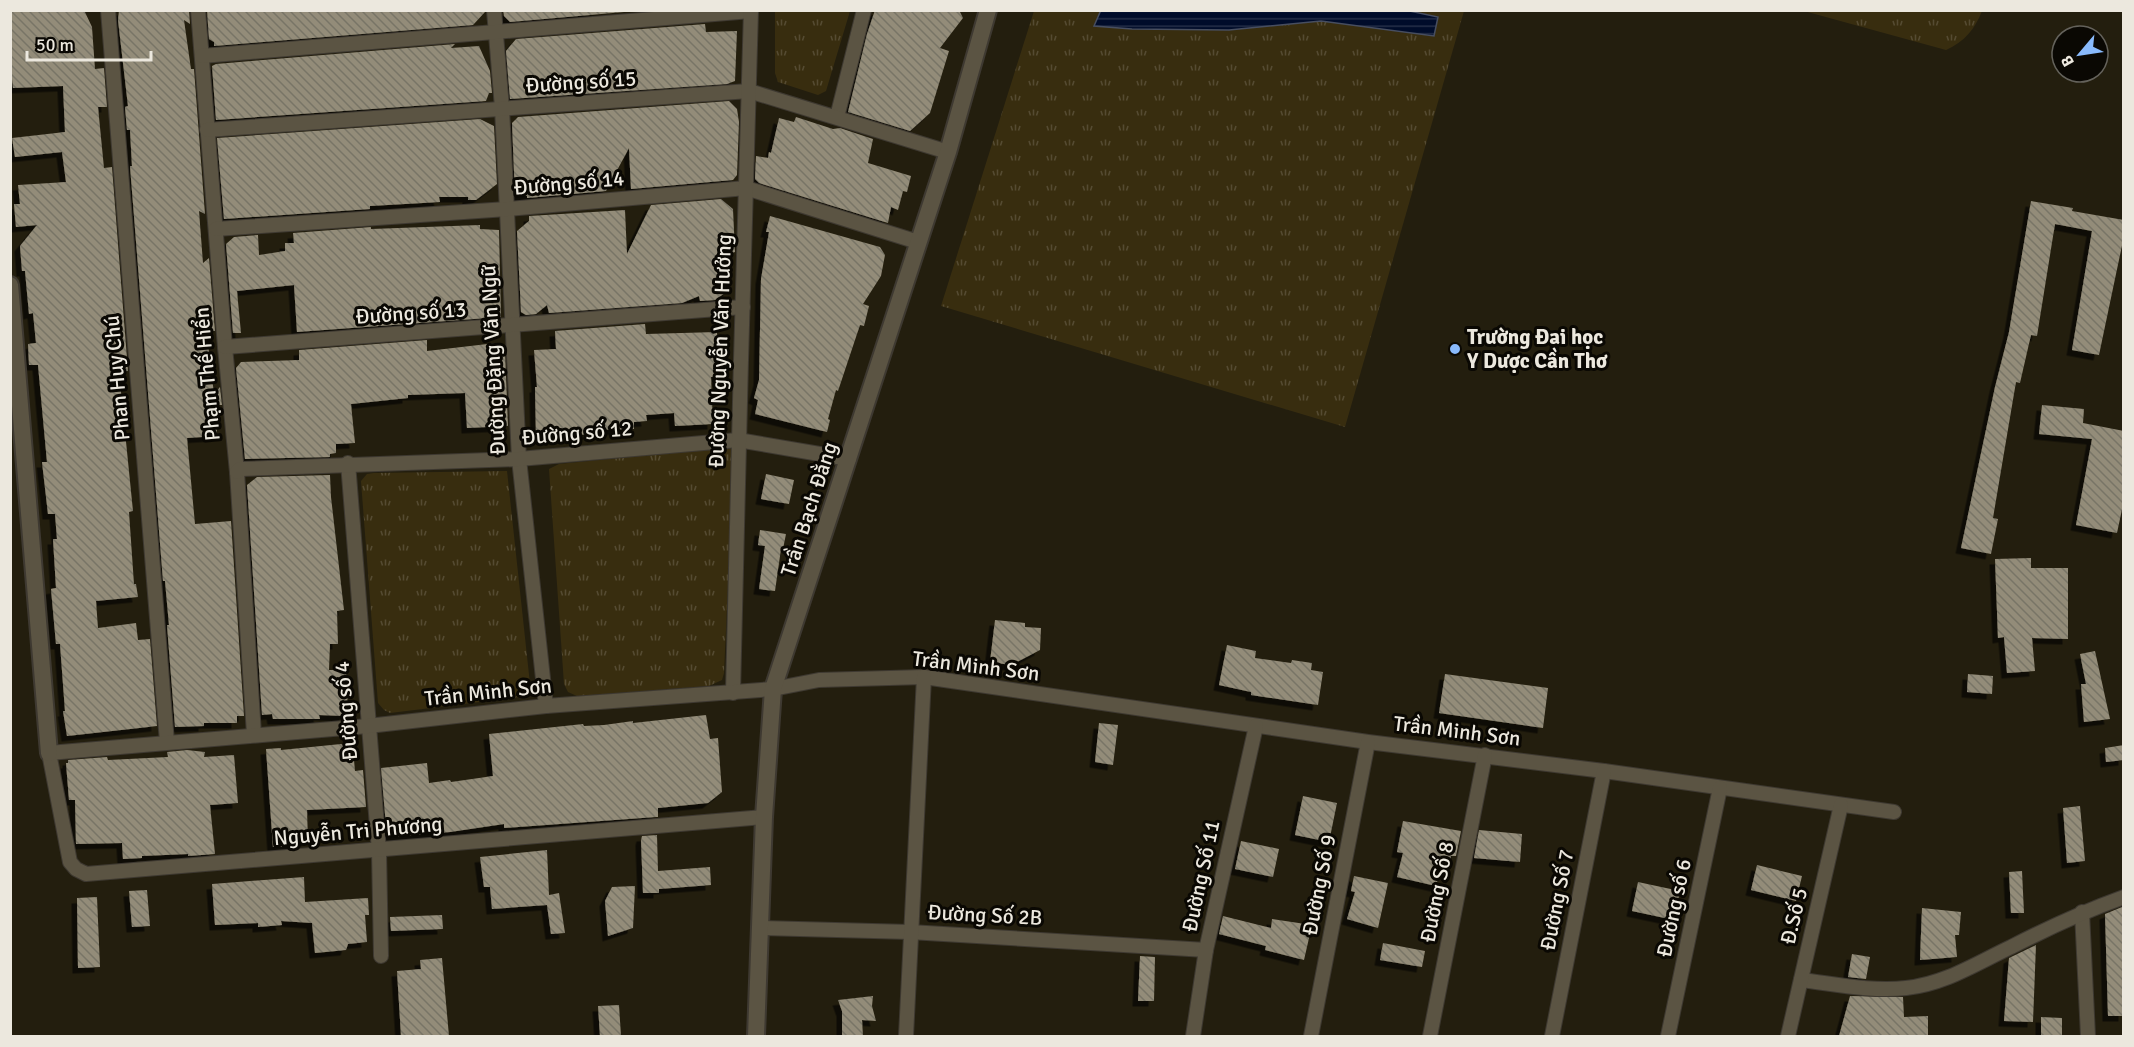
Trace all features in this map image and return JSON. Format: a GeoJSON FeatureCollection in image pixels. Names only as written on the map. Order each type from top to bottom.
{"type":"FeatureCollection","features":[{"type":"Feature","properties":{"kind":"street","name":"Phan Huy Chú"},"geometry":{"type":"LineString","coordinates":[[108,10],[167,742]]}},
{"type":"Feature","properties":{"kind":"street","name":"Phạm Thế Hiển"},"geometry":{"type":"LineString","coordinates":[[198,10],[237,472],[254,734]]}},
{"type":"Feature","properties":{"kind":"street","name":"Đường Đặng Văn Ngữ"},"geometry":{"type":"LineString","coordinates":[[494,10],[502,108],[519,459],[546,706]]}},
{"type":"Feature","properties":{"kind":"street"},"geometry":{"type":"LineString","coordinates":[[837,117],[864,10]]}},
{"type":"Feature","properties":{"kind":"street","name":"Trần Bạch Đằng"},"geometry":{"type":"LineString","coordinates":[[756,1036],[764,818],[773,689],[948,152],[988,10]]}},
{"type":"Feature","properties":{"kind":"street"},"geometry":{"type":"LineString","coordinates":[[202,56],[751,11]]}},
{"type":"Feature","properties":{"kind":"street","name":"Đường Nguyễn Văn Hưởng"},"geometry":{"type":"LineString","coordinates":[[733,693],[751,11]]}},
{"type":"Feature","properties":{"kind":"street","name":"Đường số 15"},"geometry":{"type":"LineString","coordinates":[[207,130],[749,91],[948,152]]}},
{"type":"Feature","properties":{"kind":"street","name":"Đường số 14"},"geometry":{"type":"LineString","coordinates":[[216,229],[507,209],[746,188],[918,242]]}},
{"type":"Feature","properties":{"kind":"street"},"geometry":{"type":"LineString","coordinates":[[10,285],[49,753]]}},
{"type":"Feature","properties":{"kind":"street","name":"Đường số 13"},"geometry":{"type":"LineString","coordinates":[[225,347],[743,307]]}},
{"type":"Feature","properties":{"kind":"street","name":"Đường số 12"},"geometry":{"type":"LineString","coordinates":[[237,472],[240,469],[348,464],[519,459],[738,440],[849,459]]}},
{"type":"Feature","properties":{"kind":"street","name":"Đường số 4"},"geometry":{"type":"LineString","coordinates":[[348,464],[379,851],[381,956]]}},
{"type":"Feature","properties":{"kind":"street","name":"Trần Minh Sơn"},"geometry":{"type":"LineString","coordinates":[[49,753],[368,726],[546,706],[733,693],[773,689],[819,680],[924,677],[1368,742],[1485,755],[1894,812]]}},
{"type":"Feature","properties":{"kind":"street"},"geometry":{"type":"LineString","coordinates":[[906,1036],[924,677]]}},
{"type":"Feature","properties":{"kind":"street","name":"Đường Số 11"},"geometry":{"type":"LineString","coordinates":[[1194,1036],[1206,950],[1256,726]]}},
{"type":"Feature","properties":{"kind":"street","name":"Đường Số 9"},"geometry":{"type":"LineString","coordinates":[[1311,1036],[1368,742]]}},
{"type":"Feature","properties":{"kind":"street","name":"Nguyễn Tri Phương"},"geometry":{"type":"LineString","coordinates":[[49,753],[70,862],[76,869],[86,874],[764,818]]}},
{"type":"Feature","properties":{"kind":"street","name":"Đường Số 8"},"geometry":{"type":"LineString","coordinates":[[1430,1036],[1485,755]]}},
{"type":"Feature","properties":{"kind":"street","name":"Đường Số 7"},"geometry":{"type":"LineString","coordinates":[[1552,1036],[1604,771]]}},
{"type":"Feature","properties":{"kind":"street","name":"Đường số 6"},"geometry":{"type":"LineString","coordinates":[[1668,1036],[1720,788]]}},
{"type":"Feature","properties":{"kind":"street","name":"Đ.Số 5"},"geometry":{"type":"LineString","coordinates":[[1788,1036],[1841,805]]}},
{"type":"Feature","properties":{"kind":"street"},"geometry":{"type":"LineString","coordinates":[[1801,980],[1856,986],[1911,987],[1962,973],[2082,912],[2124,897]]}},
{"type":"Feature","properties":{"kind":"street"},"geometry":{"type":"LineString","coordinates":[[2082,912],[2088,1036]]}},
{"type":"Feature","properties":{"kind":"street","name":"Đường Số 2B"},"geometry":{"type":"LineString","coordinates":[[761,928],[910,932],[1206,950]]}},
{"type":"Feature","properties":{"kind":"green space"},"geometry":{"type":"Polygon","coordinates":[[[775,11],[850,11],[826,91],[818,95],[778,82],[775,73],[775,11]]]}},
{"type":"Feature","properties":{"kind":"green space"},"geometry":{"type":"Polygon","coordinates":[[[1034,11],[1464,11],[1345,427],[941,306],[1034,11]]]}},
{"type":"Feature","properties":{"kind":"green space"},"geometry":{"type":"Polygon","coordinates":[[[1804,11],[1982,11],[1968,34],[1946,50],[1804,11]]]}},
{"type":"Feature","properties":{"kind":"green space"},"geometry":{"type":"Polygon","coordinates":[[[725,445],[734,451],[722,680],[709,686],[577,696],[568,692],[564,684],[549,469],[559,464],[720,448],[725,445]]]}},
{"type":"Feature","properties":{"kind":"green space"},"geometry":{"type":"Polygon","coordinates":[[[507,471],[530,684],[528,696],[390,713],[378,703],[361,481],[367,474],[374,473],[507,471]]]}},
{"type":"Feature","properties":{"kind":"water"},"geometry":{"type":"Polygon","coordinates":[[[1101,10],[1405,10],[1438,17],[1434,36],[1321,21],[1229,30],[1132,29],[1094,26],[1101,10]]]}},
{"type":"Feature","properties":{"kind":"building"},"geometry":{"type":"Polygon","coordinates":[[[10,10],[84,10],[92,27],[95,69],[104,68],[107,107],[98,107],[104,168],[112,167],[128,371],[119,372],[133,511],[129,512],[134,584],[136,584],[138,597],[96,601],[98,628],[136,623],[138,640],[150,639],[157,726],[67,736],[63,711],[65,711],[60,644],[56,644],[51,589],[56,588],[53,539],[57,539],[55,514],[48,514],[42,462],[47,462],[38,365],[29,365],[28,344],[36,343],[33,313],[29,314],[20,246],[37,225],[16,227],[14,204],[20,204],[18,185],[66,182],[62,152],[15,157],[12,138],[65,132],[63,86],[13,88],[10,61],[10,10]]]}},
{"type":"Feature","properties":{"kind":"building"},"geometry":{"type":"Polygon","coordinates":[[[119,10],[189,10],[190,24],[184,20],[191,69],[194,69],[205,214],[199,211],[203,263],[209,258],[215,331],[208,331],[208,344],[214,394],[220,387],[222,405],[216,405],[217,436],[187,438],[195,524],[231,521],[244,716],[237,716],[237,723],[204,723],[204,726],[175,727],[167,625],[169,625],[165,581],[163,581],[119,10]]]}},
{"type":"Feature","properties":{"kind":"building"},"geometry":{"type":"Polygon","coordinates":[[[207,10],[485,10],[485,12],[473,25],[214,46],[214,42],[209,39],[207,10]]]}},
{"type":"Feature","properties":{"kind":"building"},"geometry":{"type":"Polygon","coordinates":[[[503,10],[647,10],[510,22],[504,16],[503,10]]]}},
{"type":"Feature","properties":{"kind":"building"},"geometry":{"type":"Polygon","coordinates":[[[875,10],[959,10],[963,18],[940,48],[949,51],[930,113],[910,131],[848,112],[875,10]]]}},
{"type":"Feature","properties":{"kind":"building"},"geometry":{"type":"Polygon","coordinates":[[[705,24],[706,32],[737,31],[735,81],[727,84],[510,99],[506,51],[516,39],[705,24]]]}},
{"type":"Feature","properties":{"kind":"building"},"geometry":{"type":"Polygon","coordinates":[[[455,44],[451,48],[479,46],[490,71],[492,93],[489,93],[486,101],[216,120],[212,66],[216,64],[455,44]]]}},
{"type":"Feature","properties":{"kind":"building"},"geometry":{"type":"Polygon","coordinates":[[[729,101],[737,109],[739,122],[737,175],[733,180],[631,189],[629,148],[606,191],[527,198],[527,196],[515,196],[512,123],[518,117],[729,101]]]}},
{"type":"Feature","properties":{"kind":"building"},"geometry":{"type":"Polygon","coordinates":[[[796,117],[873,139],[868,163],[911,176],[907,192],[903,191],[898,210],[891,207],[888,223],[759,183],[755,179],[756,156],[768,158],[779,118],[794,122],[796,117]]]}},
{"type":"Feature","properties":{"kind":"building"},"geometry":{"type":"Polygon","coordinates":[[[480,119],[494,126],[497,184],[476,200],[468,200],[468,197],[439,197],[440,202],[224,219],[217,138],[480,119]]]}},
{"type":"Feature","properties":{"kind":"building"},"geometry":{"type":"Polygon","coordinates":[[[721,199],[733,209],[735,252],[729,254],[729,290],[715,300],[700,301],[699,296],[682,303],[549,313],[547,305],[536,314],[526,315],[521,312],[517,231],[529,221],[529,216],[625,210],[627,254],[651,205],[721,199]]]}},
{"type":"Feature","properties":{"kind":"building"},"geometry":{"type":"Polygon","coordinates":[[[2031,201],[2124,220],[2124,236],[2099,355],[2072,350],[2092,231],[2055,224],[2037,336],[2031,335],[2020,383],[2016,382],[1993,518],[1998,519],[1991,554],[1961,548],[2009,332],[2031,201]]]}},
{"type":"Feature","properties":{"kind":"building"},"geometry":{"type":"Polygon","coordinates":[[[770,216],[880,247],[885,255],[881,276],[863,304],[869,306],[864,326],[860,325],[838,391],[836,390],[827,432],[755,414],[758,400],[754,398],[759,380],[761,279],[770,216]]]}},
{"type":"Feature","properties":{"kind":"building"},"geometry":{"type":"Polygon","coordinates":[[[480,225],[480,229],[499,230],[501,317],[297,332],[294,285],[237,291],[241,333],[233,333],[226,244],[234,237],[258,235],[259,255],[285,251],[285,243],[294,243],[293,233],[371,227],[371,229],[480,225]]]}},
{"type":"Feature","properties":{"kind":"building"},"geometry":{"type":"Polygon","coordinates":[[[645,324],[646,334],[717,332],[719,377],[711,377],[713,424],[675,426],[674,413],[646,415],[647,421],[634,422],[634,429],[588,430],[589,434],[536,438],[535,387],[537,387],[534,350],[556,349],[555,331],[645,324]]]}},
{"type":"Feature","properties":{"kind":"building"},"geometry":{"type":"Polygon","coordinates":[[[427,340],[427,351],[496,343],[505,351],[508,426],[467,428],[465,393],[408,395],[408,398],[351,404],[355,443],[336,444],[336,453],[330,454],[330,457],[245,459],[236,368],[241,362],[299,360],[299,350],[427,340]]]}},
{"type":"Feature","properties":{"kind":"building"},"geometry":{"type":"Polygon","coordinates":[[[2042,405],[2084,409],[2083,423],[2124,431],[2124,500],[2117,533],[2076,525],[2092,439],[2039,434],[2042,405]]]}},
{"type":"Feature","properties":{"kind":"building"},"geometry":{"type":"Polygon","coordinates":[[[766,474],[794,480],[789,504],[761,499],[766,474]]]}},
{"type":"Feature","properties":{"kind":"building"},"geometry":{"type":"Polygon","coordinates":[[[330,475],[344,610],[337,611],[338,644],[330,644],[329,670],[346,670],[348,710],[344,716],[319,715],[320,719],[273,719],[272,714],[262,715],[247,485],[257,477],[330,475]]]}},
{"type":"Feature","properties":{"kind":"building"},"geometry":{"type":"Polygon","coordinates":[[[760,530],[786,534],[783,549],[781,549],[775,591],[759,589],[765,546],[758,545],[760,530]]]}},
{"type":"Feature","properties":{"kind":"building"},"geometry":{"type":"Polygon","coordinates":[[[2031,558],[2031,568],[2068,568],[2068,639],[2032,638],[2035,671],[2007,673],[2004,637],[1998,638],[1995,559],[2031,558]]]}},
{"type":"Feature","properties":{"kind":"building"},"geometry":{"type":"Polygon","coordinates":[[[995,620],[1025,623],[1025,627],[1041,628],[1040,650],[1011,665],[990,662],[995,620]]]}},
{"type":"Feature","properties":{"kind":"building"},"geometry":{"type":"Polygon","coordinates":[[[1227,645],[1256,651],[1255,658],[1291,663],[1292,660],[1312,663],[1311,670],[1323,672],[1318,705],[1251,695],[1251,692],[1219,685],[1227,645]]]}},
{"type":"Feature","properties":{"kind":"building"},"geometry":{"type":"Polygon","coordinates":[[[2095,651],[2110,719],[2084,722],[2081,684],[2086,684],[2080,654],[2095,651]]]}},
{"type":"Feature","properties":{"kind":"building"},"geometry":{"type":"Polygon","coordinates":[[[1445,674],[1548,688],[1543,728],[1439,713],[1445,674]]]}},
{"type":"Feature","properties":{"kind":"building"},"geometry":{"type":"Polygon","coordinates":[[[1968,674],[1993,676],[1992,694],[1967,692],[1968,674]]]}},
{"type":"Feature","properties":{"kind":"building"},"geometry":{"type":"Polygon","coordinates":[[[706,715],[710,739],[718,738],[722,792],[708,803],[658,808],[658,817],[504,828],[504,824],[450,832],[387,837],[381,768],[427,763],[429,783],[493,776],[489,734],[706,715]]]}},
{"type":"Feature","properties":{"kind":"building"},"geometry":{"type":"Polygon","coordinates":[[[1099,723],[1118,725],[1113,765],[1095,762],[1099,723]]]}},
{"type":"Feature","properties":{"kind":"building"},"geometry":{"type":"Polygon","coordinates":[[[341,744],[353,749],[355,771],[363,770],[366,807],[307,810],[308,840],[295,846],[273,847],[266,749],[281,748],[281,750],[341,744]]]}},
{"type":"Feature","properties":{"kind":"building"},"geometry":{"type":"Polygon","coordinates":[[[2124,745],[2124,760],[2106,762],[2105,748],[2124,745]]]}},
{"type":"Feature","properties":{"kind":"building"},"geometry":{"type":"Polygon","coordinates":[[[187,750],[205,752],[204,757],[234,755],[238,803],[210,805],[215,854],[142,856],[142,858],[123,859],[122,843],[76,844],[75,800],[69,800],[66,763],[68,760],[107,757],[108,760],[168,757],[167,752],[187,750]]]}},
{"type":"Feature","properties":{"kind":"building"},"geometry":{"type":"Polygon","coordinates":[[[1303,796],[1337,803],[1329,842],[1295,835],[1303,796]]]}},
{"type":"Feature","properties":{"kind":"building"},"geometry":{"type":"Polygon","coordinates":[[[2080,806],[2085,861],[2067,863],[2063,808],[2080,806]]]}},
{"type":"Feature","properties":{"kind":"building"},"geometry":{"type":"Polygon","coordinates":[[[1403,821],[1461,831],[1456,856],[1451,856],[1450,861],[1443,860],[1436,886],[1397,877],[1403,853],[1397,852],[1403,821]]]}},
{"type":"Feature","properties":{"kind":"building"},"geometry":{"type":"Polygon","coordinates":[[[1479,830],[1522,834],[1520,862],[1474,858],[1479,830]]]}},
{"type":"Feature","properties":{"kind":"building"},"geometry":{"type":"Polygon","coordinates":[[[657,835],[658,871],[710,867],[711,885],[659,889],[659,893],[643,893],[641,840],[642,836],[657,835]]]}},
{"type":"Feature","properties":{"kind":"building"},"geometry":{"type":"Polygon","coordinates":[[[1241,841],[1279,849],[1273,877],[1235,869],[1241,841]]]}},
{"type":"Feature","properties":{"kind":"building"},"geometry":{"type":"Polygon","coordinates":[[[547,850],[549,895],[559,893],[565,933],[551,934],[547,905],[492,909],[490,887],[484,887],[480,857],[547,850]]]}},
{"type":"Feature","properties":{"kind":"building"},"geometry":{"type":"Polygon","coordinates":[[[1757,865],[1802,876],[1796,901],[1751,890],[1757,865]]]}},
{"type":"Feature","properties":{"kind":"building"},"geometry":{"type":"Polygon","coordinates":[[[2022,871],[2024,913],[2011,913],[2009,872],[2022,871]]]}},
{"type":"Feature","properties":{"kind":"building"},"geometry":{"type":"Polygon","coordinates":[[[1354,876],[1388,883],[1378,928],[1347,919],[1355,892],[1351,891],[1354,876]]]}},
{"type":"Feature","properties":{"kind":"building"},"geometry":{"type":"Polygon","coordinates":[[[304,877],[305,902],[368,898],[369,915],[365,915],[367,942],[348,944],[346,950],[315,953],[312,923],[281,921],[282,925],[258,927],[258,923],[215,925],[212,884],[304,877]]]}},
{"type":"Feature","properties":{"kind":"building"},"geometry":{"type":"Polygon","coordinates":[[[1638,882],[1680,891],[1674,920],[1632,911],[1638,882]]]}},
{"type":"Feature","properties":{"kind":"building"},"geometry":{"type":"Polygon","coordinates":[[[635,886],[633,928],[608,936],[605,901],[612,887],[635,886]]]}},
{"type":"Feature","properties":{"kind":"building"},"geometry":{"type":"Polygon","coordinates":[[[147,890],[150,926],[132,927],[129,891],[147,890]]]}},
{"type":"Feature","properties":{"kind":"building"},"geometry":{"type":"Polygon","coordinates":[[[97,897],[100,967],[78,968],[77,898],[97,897]]]}},
{"type":"Feature","properties":{"kind":"building"},"geometry":{"type":"Polygon","coordinates":[[[2124,907],[2124,1016],[2108,1016],[2105,914],[2124,907]]]}},
{"type":"Feature","properties":{"kind":"building"},"geometry":{"type":"Polygon","coordinates":[[[1922,908],[1961,912],[1959,935],[1955,935],[1957,957],[1920,960],[1922,908]]]}},
{"type":"Feature","properties":{"kind":"building"},"geometry":{"type":"Polygon","coordinates":[[[442,915],[443,929],[391,931],[390,917],[442,915]]]}},
{"type":"Feature","properties":{"kind":"building"},"geometry":{"type":"Polygon","coordinates":[[[1223,916],[1271,928],[1272,919],[1312,925],[1304,960],[1265,950],[1266,946],[1219,934],[1223,916]]]}},
{"type":"Feature","properties":{"kind":"building"},"geometry":{"type":"Polygon","coordinates":[[[1383,943],[1425,951],[1422,967],[1380,960],[1383,943]]]}},
{"type":"Feature","properties":{"kind":"building"},"geometry":{"type":"Polygon","coordinates":[[[2036,945],[2033,1022],[2004,1021],[2009,958],[2036,945]]]}},
{"type":"Feature","properties":{"kind":"building"},"geometry":{"type":"Polygon","coordinates":[[[1852,954],[1870,957],[1866,979],[1848,977],[1852,954]]]}},
{"type":"Feature","properties":{"kind":"building"},"geometry":{"type":"Polygon","coordinates":[[[1140,956],[1155,957],[1154,1001],[1138,1001],[1140,956]]]}},
{"type":"Feature","properties":{"kind":"building"},"geometry":{"type":"Polygon","coordinates":[[[442,958],[449,1036],[401,1036],[397,971],[421,969],[420,960],[442,958]]]}},
{"type":"Feature","properties":{"kind":"building"},"geometry":{"type":"Polygon","coordinates":[[[873,996],[872,1006],[876,1021],[862,1020],[863,1036],[842,1036],[842,1011],[838,1000],[873,996]]]}},
{"type":"Feature","properties":{"kind":"building"},"geometry":{"type":"Polygon","coordinates":[[[1850,996],[1903,997],[1904,1017],[1928,1016],[1928,1036],[1839,1036],[1850,996]]]}},
{"type":"Feature","properties":{"kind":"building"},"geometry":{"type":"Polygon","coordinates":[[[619,1005],[621,1036],[600,1036],[598,1006],[619,1005]]]}},
{"type":"Feature","properties":{"kind":"building"},"geometry":{"type":"Polygon","coordinates":[[[2041,1017],[2062,1018],[2062,1036],[2041,1036],[2041,1017]]]}},
{"type":"Feature","properties":{"kind":"place","name":"Trường Đại học Y Dược Cần Thơ"},"geometry":{"type":"Point","coordinates":[1455,349]}}]}
